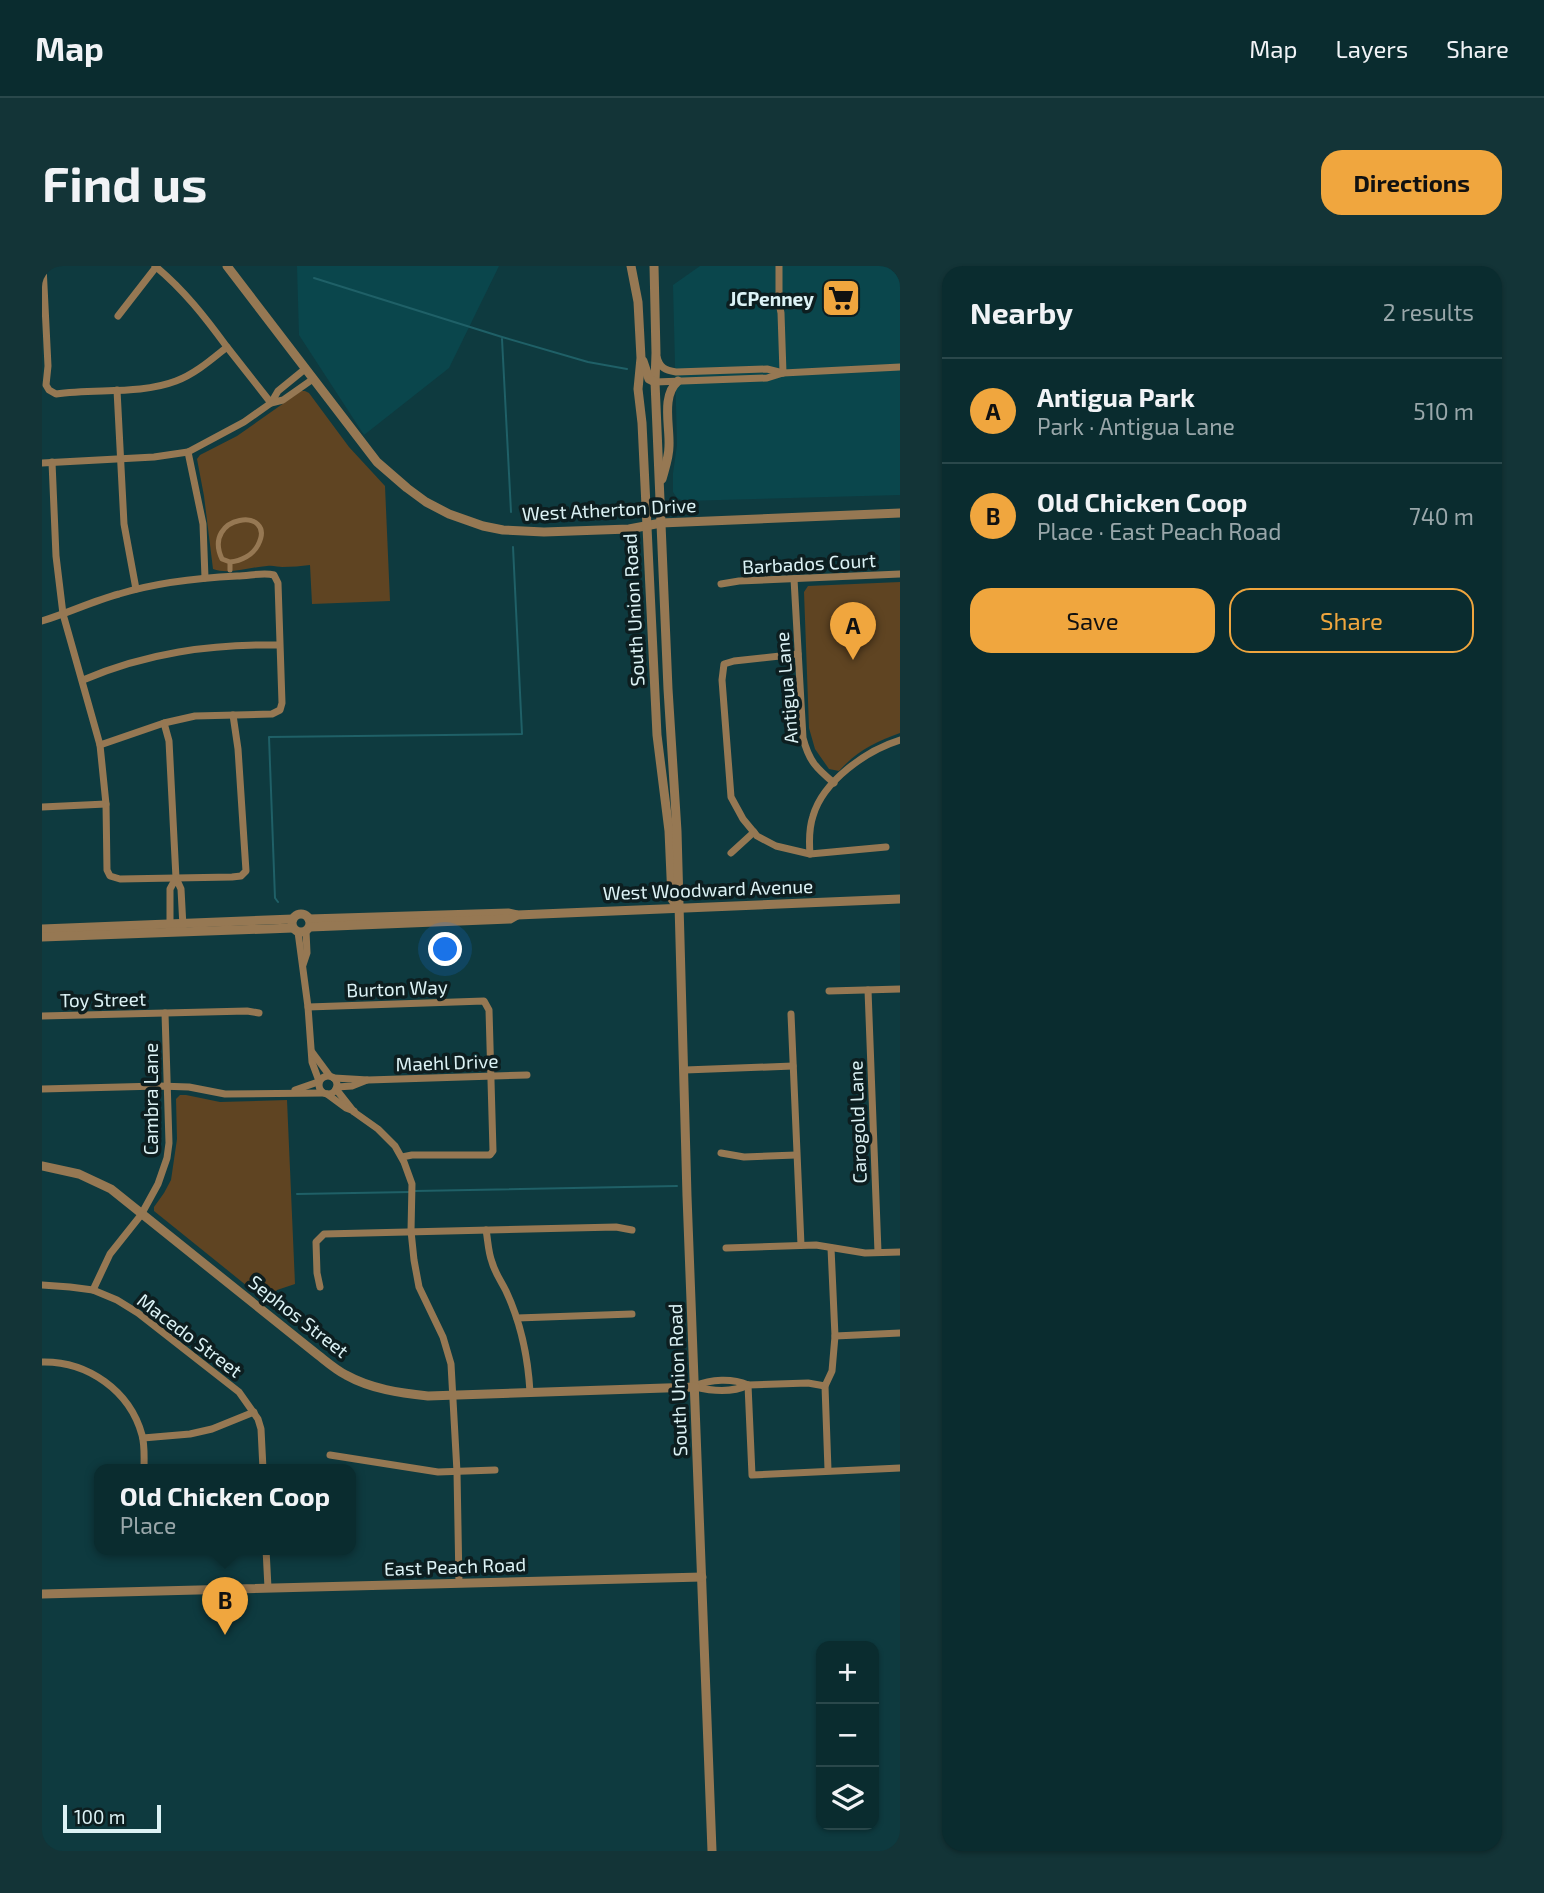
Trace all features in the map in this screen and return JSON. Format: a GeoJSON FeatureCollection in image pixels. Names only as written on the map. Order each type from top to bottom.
{"type":"FeatureCollection","features":[{"type":"Feature","properties":{"kind":"street"},"geometry":{"type":"LineString","coordinates":[[43,266],[48,366],[46,385],[56,394],[147,388],[177,381],[227,347]]}},
{"type":"Feature","properties":{"kind":"street"},"geometry":{"type":"LineString","coordinates":[[118,316],[156,266],[195,304],[271,403]]}},
{"type":"Feature","properties":{"kind":"street","name":"West Atherton Drive"},"geometry":{"type":"LineString","coordinates":[[227,266],[377,462],[407,488],[449,514],[483,526],[520,532],[626,529],[662,523],[900,513]]}},
{"type":"Feature","properties":{"kind":"street","name":"South Union Road"},"geometry":{"type":"LineString","coordinates":[[631,266],[638,302],[638,389],[658,746],[669,831],[672,899],[678,908]]}},
{"type":"Feature","properties":{"kind":"street","name":"South Union Road"},"geometry":{"type":"LineString","coordinates":[[654,266],[655,382],[680,898],[678,908],[687,1196],[712,1851]]}},
{"type":"Feature","properties":{"kind":"street"},"geometry":{"type":"LineString","coordinates":[[779,266],[783,373]]}},
{"type":"Feature","properties":{"kind":"street"},"geometry":{"type":"LineString","coordinates":[[656,353],[659,365],[676,372],[767,369],[783,373]]}},
{"type":"Feature","properties":{"kind":"street"},"geometry":{"type":"LineString","coordinates":[[640,358],[645,363],[649,379],[655,382],[767,378],[783,373],[900,367]]}},
{"type":"Feature","properties":{"kind":"street"},"geometry":{"type":"LineString","coordinates":[[271,403],[278,391],[305,369]]}},
{"type":"Feature","properties":{"kind":"street"},"geometry":{"type":"LineString","coordinates":[[42,463],[154,457],[188,452],[244,422],[271,403],[283,400],[313,379]]}},
{"type":"Feature","properties":{"kind":"street"},"geometry":{"type":"LineString","coordinates":[[660,487],[668,457],[669,393],[678,381]]}},
{"type":"Feature","properties":{"kind":"street"},"geometry":{"type":"LineString","coordinates":[[117,390],[124,524],[136,589]]}},
{"type":"Feature","properties":{"kind":"street"},"geometry":{"type":"LineString","coordinates":[[188,452],[202,524],[205,578]]}},
{"type":"Feature","properties":{"kind":"street"},"geometry":{"type":"LineString","coordinates":[[52,462],[57,576],[63,614],[100,745],[106,804],[107,870],[110,876],[120,879],[232,877],[242,876],[246,871],[238,749],[233,715]]}},
{"type":"Feature","properties":{"kind":"street"},"geometry":{"type":"LineString","coordinates":[[239,519],[249,519],[258,524],[261,534],[258,545],[251,554],[230,562],[222,559],[219,551],[220,537],[228,526],[239,519]]}},
{"type":"Feature","properties":{"kind":"street"},"geometry":{"type":"LineString","coordinates":[[211,552],[219,551]]}},
{"type":"Feature","properties":{"kind":"street"},"geometry":{"type":"LineString","coordinates":[[230,562],[230,570]]}},
{"type":"Feature","properties":{"kind":"street"},"geometry":{"type":"LineString","coordinates":[[42,621],[99,600],[170,582],[267,573],[274,575],[278,583],[282,703],[279,710],[272,714],[195,716],[164,723],[100,745]]}},
{"type":"Feature","properties":{"kind":"street","name":"Barbados Court"},"geometry":{"type":"LineString","coordinates":[[720,584],[900,574]]}},
{"type":"Feature","properties":{"kind":"street","name":"Antigua Lane"},"geometry":{"type":"LineString","coordinates":[[794,579],[802,729],[807,754],[816,767],[834,783]]}},
{"type":"Feature","properties":{"kind":"street"},"geometry":{"type":"LineString","coordinates":[[83,680],[155,656],[193,649],[250,644],[279,645]]}},
{"type":"Feature","properties":{"kind":"street"},"geometry":{"type":"LineString","coordinates":[[798,654],[724,664],[722,680],[731,797],[743,819],[757,836],[776,846],[810,854],[886,847]]}},
{"type":"Feature","properties":{"kind":"street"},"geometry":{"type":"LineString","coordinates":[[164,723],[169,741],[176,878],[181,889],[183,928]]}},
{"type":"Feature","properties":{"kind":"street"},"geometry":{"type":"LineString","coordinates":[[810,854],[813,816],[824,792],[862,757],[900,740]]}},
{"type":"Feature","properties":{"kind":"street"},"geometry":{"type":"LineString","coordinates":[[42,807],[106,804]]}},
{"type":"Feature","properties":{"kind":"street"},"geometry":{"type":"LineString","coordinates":[[731,853],[754,832]]}},
{"type":"Feature","properties":{"kind":"street"},"geometry":{"type":"LineString","coordinates":[[170,928],[170,889],[176,878]]}},
{"type":"Feature","properties":{"kind":"street","name":"West Woodward Avenue"},"geometry":{"type":"LineString","coordinates":[[42,937],[170,928],[302,926],[508,913],[517,915],[900,899]]}},
{"type":"Feature","properties":{"kind":"street"},"geometry":{"type":"LineString","coordinates":[[302,926],[300,953],[308,1007],[308,1030],[319,1089],[388,1138],[402,1157],[409,1173],[413,1195],[411,1231],[419,1287],[443,1337],[451,1364],[459,1583]]}},
{"type":"Feature","properties":{"kind":"street","name":"West Woodward Avenue"},"geometry":{"type":"LineString","coordinates":[[42,929],[153,929]]}},
{"type":"Feature","properties":{"kind":"street"},"geometry":{"type":"LineString","coordinates":[[829,992],[900,989]]}},
{"type":"Feature","properties":{"kind":"street","name":"Carogold Lane"},"geometry":{"type":"LineString","coordinates":[[868,990],[878,1252]]}},
{"type":"Feature","properties":{"kind":"street","name":"Burton Way"},"geometry":{"type":"LineString","coordinates":[[308,1007],[484,1001],[489,1010],[492,1077]]}},
{"type":"Feature","properties":{"kind":"street","name":"Toy Street"},"geometry":{"type":"LineString","coordinates":[[42,1016],[247,1011],[259,1013]]}},
{"type":"Feature","properties":{"kind":"street","name":"Cambra Lane"},"geometry":{"type":"LineString","coordinates":[[93,1290],[110,1254],[141,1214],[158,1184],[167,1158],[169,1143],[166,1013]]}},
{"type":"Feature","properties":{"kind":"street"},"geometry":{"type":"LineString","coordinates":[[791,1014],[801,1245]]}},
{"type":"Feature","properties":{"kind":"street"},"geometry":{"type":"LineString","coordinates":[[42,1089],[167,1086],[225,1094],[332,1093],[337,1082],[312,1051]]}},
{"type":"Feature","properties":{"kind":"street"},"geometry":{"type":"LineString","coordinates":[[685,1070],[793,1066]]}},
{"type":"Feature","properties":{"kind":"street","name":"Maehl Drive"},"geometry":{"type":"LineString","coordinates":[[331,1077],[368,1080],[527,1075]]}},
{"type":"Feature","properties":{"kind":"street"},"geometry":{"type":"LineString","coordinates":[[284,1093],[319,1082],[323,1077],[331,1077]]}},
{"type":"Feature","properties":{"kind":"street"},"geometry":{"type":"LineString","coordinates":[[402,1157],[490,1155],[493,1151],[492,1077]]}},
{"type":"Feature","properties":{"kind":"street","name":"Maehl Drive"},"geometry":{"type":"LineString","coordinates":[[336,1088],[368,1080]]}},
{"type":"Feature","properties":{"kind":"street"},"geometry":{"type":"LineString","coordinates":[[344,1098],[346,1091],[352,1086]]}},
{"type":"Feature","properties":{"kind":"street"},"geometry":{"type":"LineString","coordinates":[[336,1088],[354,1112]]}},
{"type":"Feature","properties":{"kind":"street"},"geometry":{"type":"LineString","coordinates":[[721,1153],[744,1157],[796,1156]]}},
{"type":"Feature","properties":{"kind":"street","name":"Sephos Street"},"geometry":{"type":"LineString","coordinates":[[42,1166],[64,1169],[94,1179],[111,1189],[318,1355],[345,1375],[374,1387],[428,1396],[695,1387]]}},
{"type":"Feature","properties":{"kind":"street"},"geometry":{"type":"LineString","coordinates":[[320,1287],[316,1242],[324,1234],[616,1227],[632,1230]]}},
{"type":"Feature","properties":{"kind":"street"},"geometry":{"type":"LineString","coordinates":[[486,1230],[491,1260],[516,1318],[526,1352],[530,1392]]}},
{"type":"Feature","properties":{"kind":"street"},"geometry":{"type":"LineString","coordinates":[[726,1248],[816,1245],[865,1253],[900,1252]]}},
{"type":"Feature","properties":{"kind":"street"},"geometry":{"type":"LineString","coordinates":[[828,1471],[825,1386],[832,1371],[835,1336],[835,1249]]}},
{"type":"Feature","properties":{"kind":"street","name":"Macedo Street"},"geometry":{"type":"LineString","coordinates":[[42,1285],[93,1290],[117,1300],[138,1313],[239,1392],[254,1412],[261,1429],[263,1464]]}},
{"type":"Feature","properties":{"kind":"street"},"geometry":{"type":"LineString","coordinates":[[516,1318],[632,1314]]}},
{"type":"Feature","properties":{"kind":"street"},"geometry":{"type":"LineString","coordinates":[[835,1336],[900,1333]]}},
{"type":"Feature","properties":{"kind":"street"},"geometry":{"type":"LineString","coordinates":[[42,1362],[62,1363],[82,1369],[111,1385],[131,1408],[143,1438],[144,1464]]}},
{"type":"Feature","properties":{"kind":"street"},"geometry":{"type":"LineString","coordinates":[[695,1387],[739,1390],[748,1385],[808,1383],[825,1386]]}},
{"type":"Feature","properties":{"kind":"street"},"geometry":{"type":"LineString","coordinates":[[748,1385],[752,1475],[900,1468]]}},
{"type":"Feature","properties":{"kind":"street"},"geometry":{"type":"LineString","coordinates":[[143,1438],[190,1434],[212,1429],[254,1412]]}},
{"type":"Feature","properties":{"kind":"street"},"geometry":{"type":"LineString","coordinates":[[330,1455],[417,1469],[457,1472],[495,1470]]}},
{"type":"Feature","properties":{"kind":"street"},"geometry":{"type":"LineString","coordinates":[[266,1555],[268,1588]]}},
{"type":"Feature","properties":{"kind":"street","name":"East Peach Road"},"geometry":{"type":"LineString","coordinates":[[42,1594],[702,1577]]}},
{"type":"Feature","properties":{"kind":"shaded area"},"geometry":{"type":"Polygon","coordinates":[[[297,266],[499,266],[449,368],[364,435],[299,335],[297,266]]]}},
{"type":"Feature","properties":{"kind":"shaded area"},"geometry":{"type":"Polygon","coordinates":[[[700,266],[900,266],[900,495],[684,501],[677,498],[673,492],[677,445],[673,285],[700,266]]]}},
{"type":"Feature","properties":{"kind":"shaded area"},"geometry":{"type":"Polygon","coordinates":[[[301,391],[309,393],[349,447],[385,486],[390,601],[312,604],[310,565],[269,566],[233,571],[213,569],[197,459],[237,436],[301,391]]]}},
{"type":"Feature","properties":{"kind":"shaded area"},"geometry":{"type":"Polygon","coordinates":[[[900,582],[900,733],[867,748],[839,771],[829,769],[815,749],[809,728],[804,592],[808,586],[900,582]]]}},
{"type":"Feature","properties":{"kind":"shaded area"},"geometry":{"type":"Polygon","coordinates":[[[180,1095],[220,1102],[287,1100],[295,1284],[277,1290],[267,1302],[154,1211],[171,1180],[177,1139],[176,1099],[180,1095]]]}},
{"type":"Feature","properties":{"kind":"waterway"},"geometry":{"type":"LineString","coordinates":[[314,278],[502,337],[588,362],[627,369]]}},
{"type":"Feature","properties":{"kind":"waterway"},"geometry":{"type":"LineString","coordinates":[[502,339],[511,512]]}},
{"type":"Feature","properties":{"kind":"waterway"},"geometry":{"type":"LineString","coordinates":[[278,902],[275,898],[269,737],[522,734],[513,547]]}},
{"type":"Feature","properties":{"kind":"waterway"},"geometry":{"type":"LineString","coordinates":[[415,1191],[677,1186]]}},
{"type":"Feature","properties":{"kind":"waterway"},"geometry":{"type":"LineString","coordinates":[[297,1194],[410,1192]]}},
{"type":"Feature","properties":{"kind":"place","name":"JCPenney"},"geometry":{"type":"Point","coordinates":[841,298]}},
{"type":"Feature","properties":{"kind":"place","name":"Antigua Park"},"geometry":{"type":"Point","coordinates":[853,660]}},
{"type":"Feature","properties":{"kind":"place","name":"Old Chicken Coop"},"geometry":{"type":"Point","coordinates":[225,1635]}}]}
